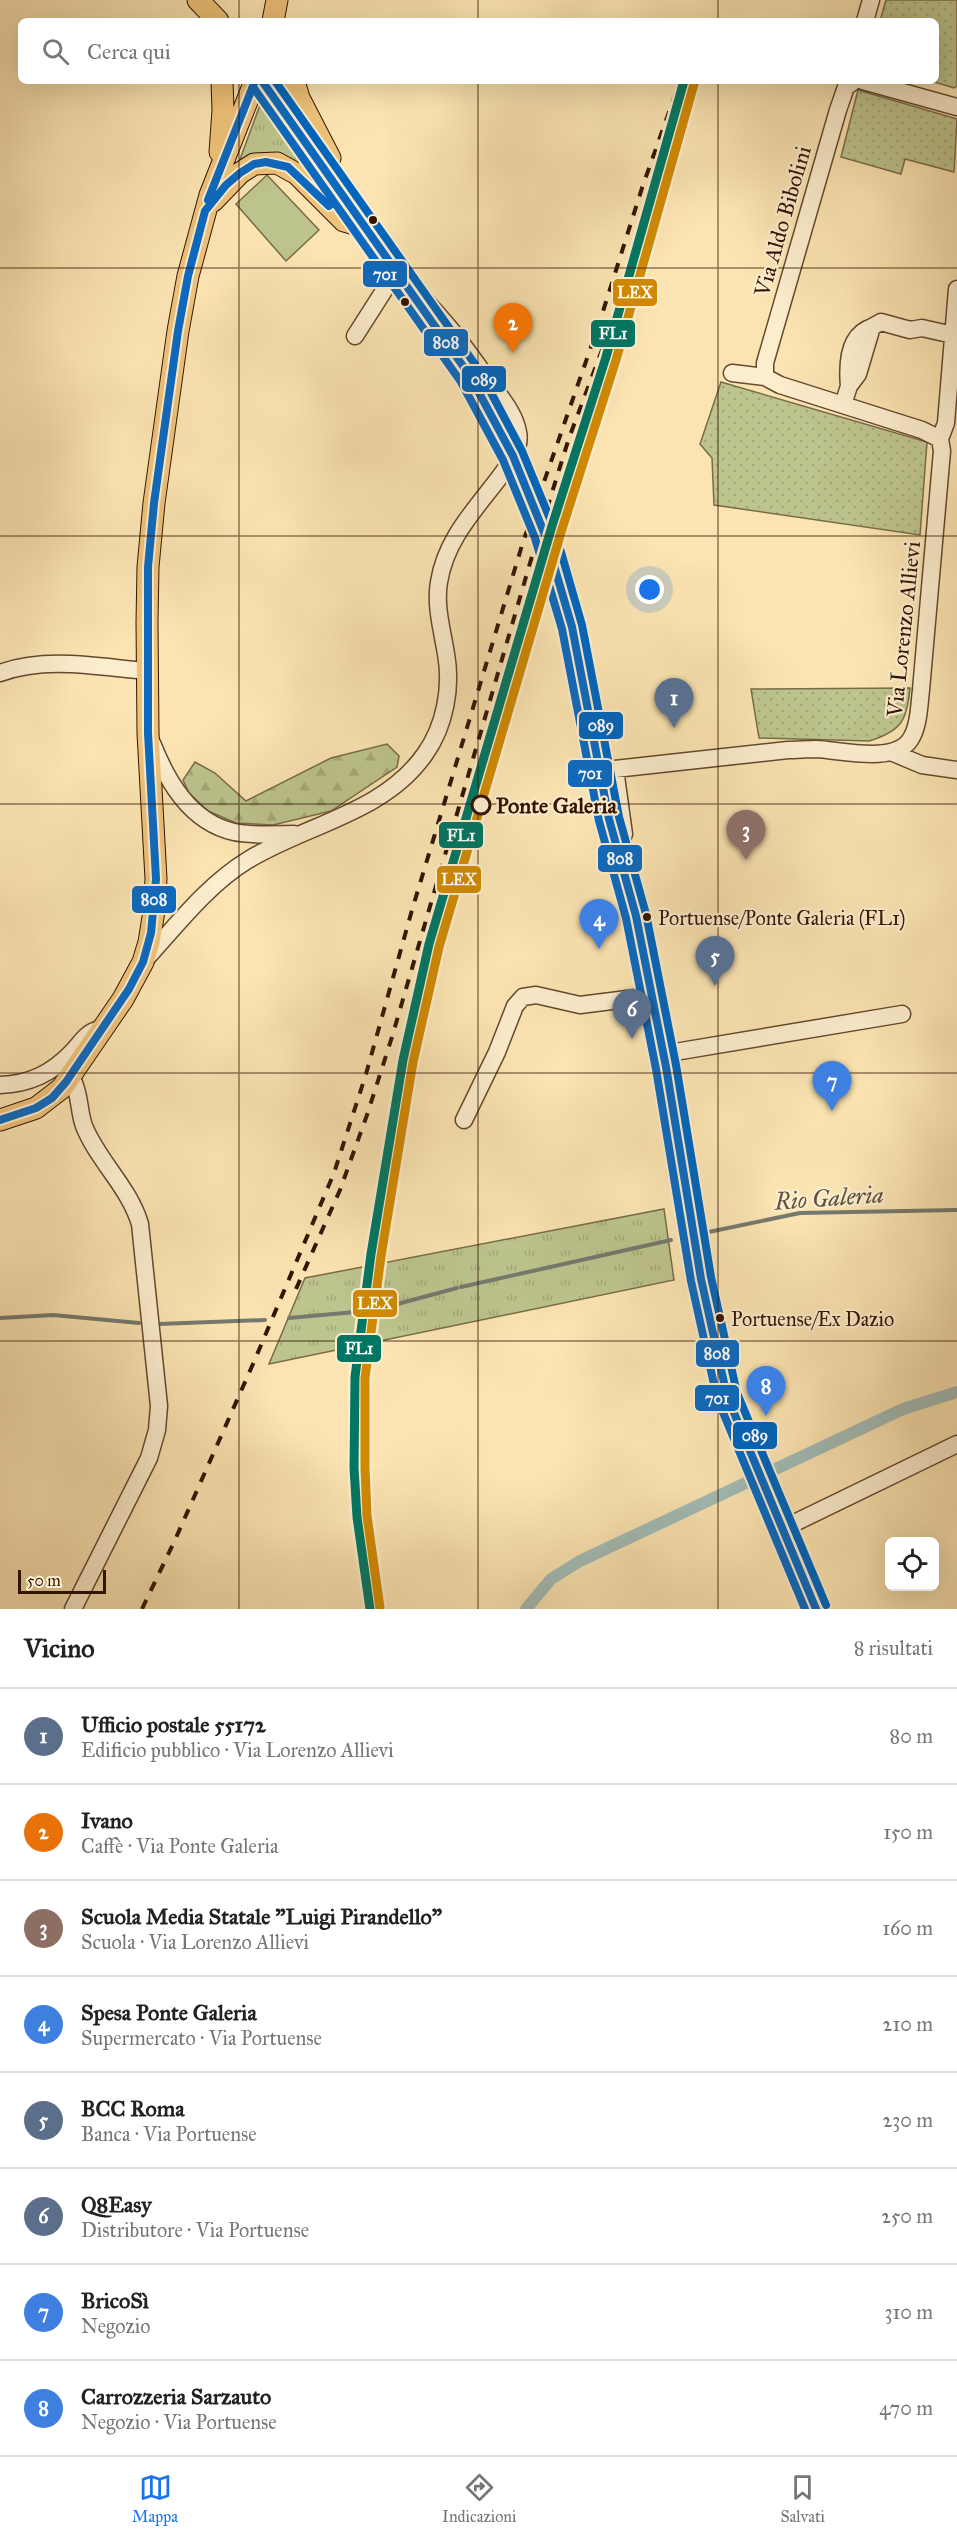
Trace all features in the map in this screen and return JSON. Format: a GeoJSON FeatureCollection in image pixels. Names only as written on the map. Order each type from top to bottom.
{"type":"FeatureCollection","features":[{"type":"Feature","properties":{"kind":"main road"},"geometry":{"type":"LineString","coordinates":[[190,0],[200,18]]}},
{"type":"Feature","properties":{"kind":"main road"},"geometry":{"type":"LineString","coordinates":[[198,0],[215,18]]}},
{"type":"Feature","properties":{"kind":"main road"},"geometry":{"type":"LineString","coordinates":[[216,180],[222,127],[222,84]]}},
{"type":"Feature","properties":{"kind":"main road"},"geometry":{"type":"LineString","coordinates":[[0,1120],[36,1108],[52,1098],[71,1076],[123,999],[143,962],[153,922],[155,891],[148,733],[147,595],[154,502],[182,307],[205,211],[254,84]]}},
{"type":"Feature","properties":{"kind":"main road"},"geometry":{"type":"LineString","coordinates":[[264,84],[470,376],[517,465],[556,568],[583,677],[609,819],[632,898],[663,1054],[701,1279],[727,1396],[816,1609]]}},
{"type":"Feature","properties":{"kind":"main road"},"geometry":{"type":"LineString","coordinates":[[295,84],[299,98],[331,160],[336,185]]}},
{"type":"Feature","properties":{"kind":"main road"},"geometry":{"type":"LineString","coordinates":[[205,211],[240,172],[254,164],[277,163],[297,174],[344,221],[365,227]]}},
{"type":"Feature","properties":{"kind":"street"},"geometry":{"type":"LineString","coordinates":[[866,18],[871,0]]}},
{"type":"Feature","properties":{"kind":"street","name":"Via Aldo Bibolini"},"geometry":{"type":"LineString","coordinates":[[765,377],[765,363],[838,111],[846,87],[850,84]]}},
{"type":"Feature","properties":{"kind":"street"},"geometry":{"type":"LineString","coordinates":[[873,84],[957,107]]}},
{"type":"Feature","properties":{"kind":"street"},"geometry":{"type":"LineString","coordinates":[[143,962],[204,896],[249,860],[386,794],[409,774],[433,740],[443,712],[448,683],[447,656],[437,601],[442,567],[454,537],[509,464],[518,445],[518,432],[512,413],[450,326],[400,276],[385,289],[355,336]]}},
{"type":"Feature","properties":{"kind":"street","name":"Via Lorenzo Allievi"},"geometry":{"type":"LineString","coordinates":[[891,752],[902,748],[911,739],[919,708],[942,451],[940,439],[946,423],[957,289]]}},
{"type":"Feature","properties":{"kind":"street"},"geometry":{"type":"LineString","coordinates":[[843,405],[849,386],[858,374],[872,327],[881,322],[910,330],[922,328],[953,335]]}},
{"type":"Feature","properties":{"kind":"street"},"geometry":{"type":"LineString","coordinates":[[732,373],[765,377],[780,386],[922,430],[940,439]]}},
{"type":"Feature","properties":{"kind":"street"},"geometry":{"type":"LineString","coordinates":[[0,673],[20,666],[46,663],[147,671]]}},
{"type":"Feature","properties":{"kind":"street"},"geometry":{"type":"LineString","coordinates":[[148,733],[171,784],[187,803],[206,819],[222,828],[241,833],[299,834]]}},
{"type":"Feature","properties":{"kind":"street"},"geometry":{"type":"LineString","coordinates":[[616,844],[621,841],[624,834],[615,769],[816,749],[864,754],[891,752],[922,765],[957,770]]}},
{"type":"Feature","properties":{"kind":"street"},"geometry":{"type":"LineString","coordinates":[[464,1120],[497,1052],[515,1005],[523,996],[533,995],[580,1005],[651,996]]}},
{"type":"Feature","properties":{"kind":"street"},"geometry":{"type":"LineString","coordinates":[[663,1054],[902,1014]]}},
{"type":"Feature","properties":{"kind":"street"},"geometry":{"type":"LineString","coordinates":[[0,1085],[25,1082],[45,1074],[56,1067],[91,1032],[103,1030]]}},
{"type":"Feature","properties":{"kind":"street"},"geometry":{"type":"LineString","coordinates":[[71,1076],[79,1093],[84,1126],[135,1210],[140,1224],[158,1418],[148,1458],[73,1609]]}},
{"type":"Feature","properties":{"kind":"street"},"geometry":{"type":"LineString","coordinates":[[782,1529],[957,1444]]}},
{"type":"Feature","properties":{"kind":"green space"},"geometry":{"type":"Polygon","coordinates":[[[886,0],[957,0],[957,86],[954,88],[939,83],[939,18],[881,18],[886,0]]]}},
{"type":"Feature","properties":{"kind":"green space"},"geometry":{"type":"Polygon","coordinates":[[[858,90],[957,119],[954,172],[905,159],[901,174],[841,157],[858,90]]]}},
{"type":"Feature","properties":{"kind":"green space"},"geometry":{"type":"Polygon","coordinates":[[[264,104],[322,186],[303,170],[236,170],[260,105],[264,104]]]}},
{"type":"Feature","properties":{"kind":"green space"},"geometry":{"type":"Polygon","coordinates":[[[267,175],[319,230],[286,261],[236,204],[267,175]]]}},
{"type":"Feature","properties":{"kind":"green space"},"geometry":{"type":"Polygon","coordinates":[[[721,382],[927,442],[920,535],[714,505],[712,458],[700,444],[721,382]]]}},
{"type":"Feature","properties":{"kind":"green space"},"geometry":{"type":"Polygon","coordinates":[[[910,688],[907,708],[901,723],[889,733],[869,741],[759,738],[751,689],[910,688]]]}},
{"type":"Feature","properties":{"kind":"green space"},"geometry":{"type":"Polygon","coordinates":[[[387,744],[399,756],[397,767],[331,811],[273,825],[236,823],[208,811],[189,793],[183,780],[195,762],[215,773],[246,801],[331,758],[387,744]]]}},
{"type":"Feature","properties":{"kind":"green space"},"geometry":{"type":"Polygon","coordinates":[[[664,1209],[674,1280],[269,1364],[305,1278],[664,1209]]]}},
{"type":"Feature","properties":{"kind":"waterway","name":"Rio Galeria"},"geometry":{"type":"LineString","coordinates":[[704,1233],[800,1213],[957,1210]]}},
{"type":"Feature","properties":{"kind":"waterway","name":"Rio Galeria"},"geometry":{"type":"LineString","coordinates":[[461,1287],[671,1240]]}},
{"type":"Feature","properties":{"kind":"waterway","name":"Rio Galeria"},"geometry":{"type":"LineString","coordinates":[[375,1310],[457,1288]]}},
{"type":"Feature","properties":{"kind":"waterway","name":"Rio Galeria"},"geometry":{"type":"LineString","coordinates":[[289,1318],[355,1312]]}},
{"type":"Feature","properties":{"kind":"waterway","name":"Rio Galeria"},"geometry":{"type":"LineString","coordinates":[[0,1318],[53,1315],[139,1323]]}},
{"type":"Feature","properties":{"kind":"waterway","name":"Rio Galeria"},"geometry":{"type":"LineString","coordinates":[[159,1324],[265,1320]]}},
{"type":"Feature","properties":{"kind":"waterway"},"geometry":{"type":"LineString","coordinates":[[526,1609],[551,1579],[580,1561],[903,1409],[957,1392]]}},
{"type":"Feature","properties":{"kind":"railway"},"geometry":{"type":"LineString","coordinates":[[142,1609],[253,1364],[334,1173],[366,1074],[412,910],[523,542],[679,84]]}},
{"type":"Feature","properties":{"kind":"railway"},"geometry":{"type":"LineString","coordinates":[[296,1289],[340,1190],[367,1115],[392,1037],[530,563],[569,438],[623,294]]}},
{"type":"Feature","properties":{"kind":"transit line","name":"808"},"geometry":{"type":"LineString","coordinates":[[208,200],[254,84]]}},
{"type":"Feature","properties":{"kind":"transit line","name":"808"},"geometry":{"type":"LineString","coordinates":[[264,84],[470,376],[513,456],[545,535],[572,627],[609,819],[636,916],[666,1067],[701,1279],[727,1396],[816,1609]]}},
{"type":"Feature","properties":{"kind":"transit line","name":"089"},"geometry":{"type":"LineString","coordinates":[[277,84],[479,370],[522,451],[555,531],[582,625],[619,817],[646,914],[676,1065],[711,1277],[737,1393],[826,1605]]}},
{"type":"Feature","properties":{"kind":"transit line","name":"FL1"},"geometry":{"type":"LineString","coordinates":[[370,1609],[357,1517],[354,1468],[355,1377],[371,1254],[403,1060],[429,944],[552,526],[606,357],[683,84]]}},
{"type":"Feature","properties":{"kind":"transit line","name":"LEX"},"geometry":{"type":"LineString","coordinates":[[380,1608],[367,1516],[365,1378],[381,1256],[413,1062],[439,947],[562,529],[616,360],[694,84]]}},
{"type":"Feature","properties":{"kind":"transit line","name":"701"},"geometry":{"type":"LineString","coordinates":[[253,87],[461,382],[503,460],[535,538],[562,629],[599,821],[626,918],[656,1069],[691,1281],[717,1398],[805,1609]]}},
{"type":"Feature","properties":{"kind":"transit line","name":"808"},"geometry":{"type":"LineString","coordinates":[[0,1120],[36,1108],[52,1098],[66,1082],[129,989],[143,962],[151,933],[156,879],[148,733],[148,567],[154,503],[178,331],[188,276],[205,211],[226,185],[240,173],[254,164],[266,162],[288,167],[329,206]]}},
{"type":"Feature","properties":{"kind":"place","name":"Ivano"},"geometry":{"type":"Point","coordinates":[513,353]}},
{"type":"Feature","properties":{"kind":"place","name":"Ufficio postale 55172"},"geometry":{"type":"Point","coordinates":[674,728]}},
{"type":"Feature","properties":{"kind":"place","name":"Ponte Galeria"},"geometry":{"type":"Point","coordinates":[481,805]}},
{"type":"Feature","properties":{"kind":"place","name":"Scuola Media Statale \"Luigi Pirandello\""},"geometry":{"type":"Point","coordinates":[746,860]}},
{"type":"Feature","properties":{"kind":"place","name":"Portuense/Ponte Galeria (FL1)"},"geometry":{"type":"Point","coordinates":[647,917]}},
{"type":"Feature","properties":{"kind":"place","name":"Spesa Ponte Galeria"},"geometry":{"type":"Point","coordinates":[599,949]}},
{"type":"Feature","properties":{"kind":"place","name":"BCC Roma"},"geometry":{"type":"Point","coordinates":[715,986]}},
{"type":"Feature","properties":{"kind":"place","name":"Q8Easy"},"geometry":{"type":"Point","coordinates":[632,1039]}},
{"type":"Feature","properties":{"kind":"place","name":"BricoSì"},"geometry":{"type":"Point","coordinates":[832,1111]}},
{"type":"Feature","properties":{"kind":"place","name":"Portuense/Ex Dazio"},"geometry":{"type":"Point","coordinates":[720,1318]}},
{"type":"Feature","properties":{"kind":"place","name":"Carrozzeria Sarzauto"},"geometry":{"type":"Point","coordinates":[766,1416]}}]}
